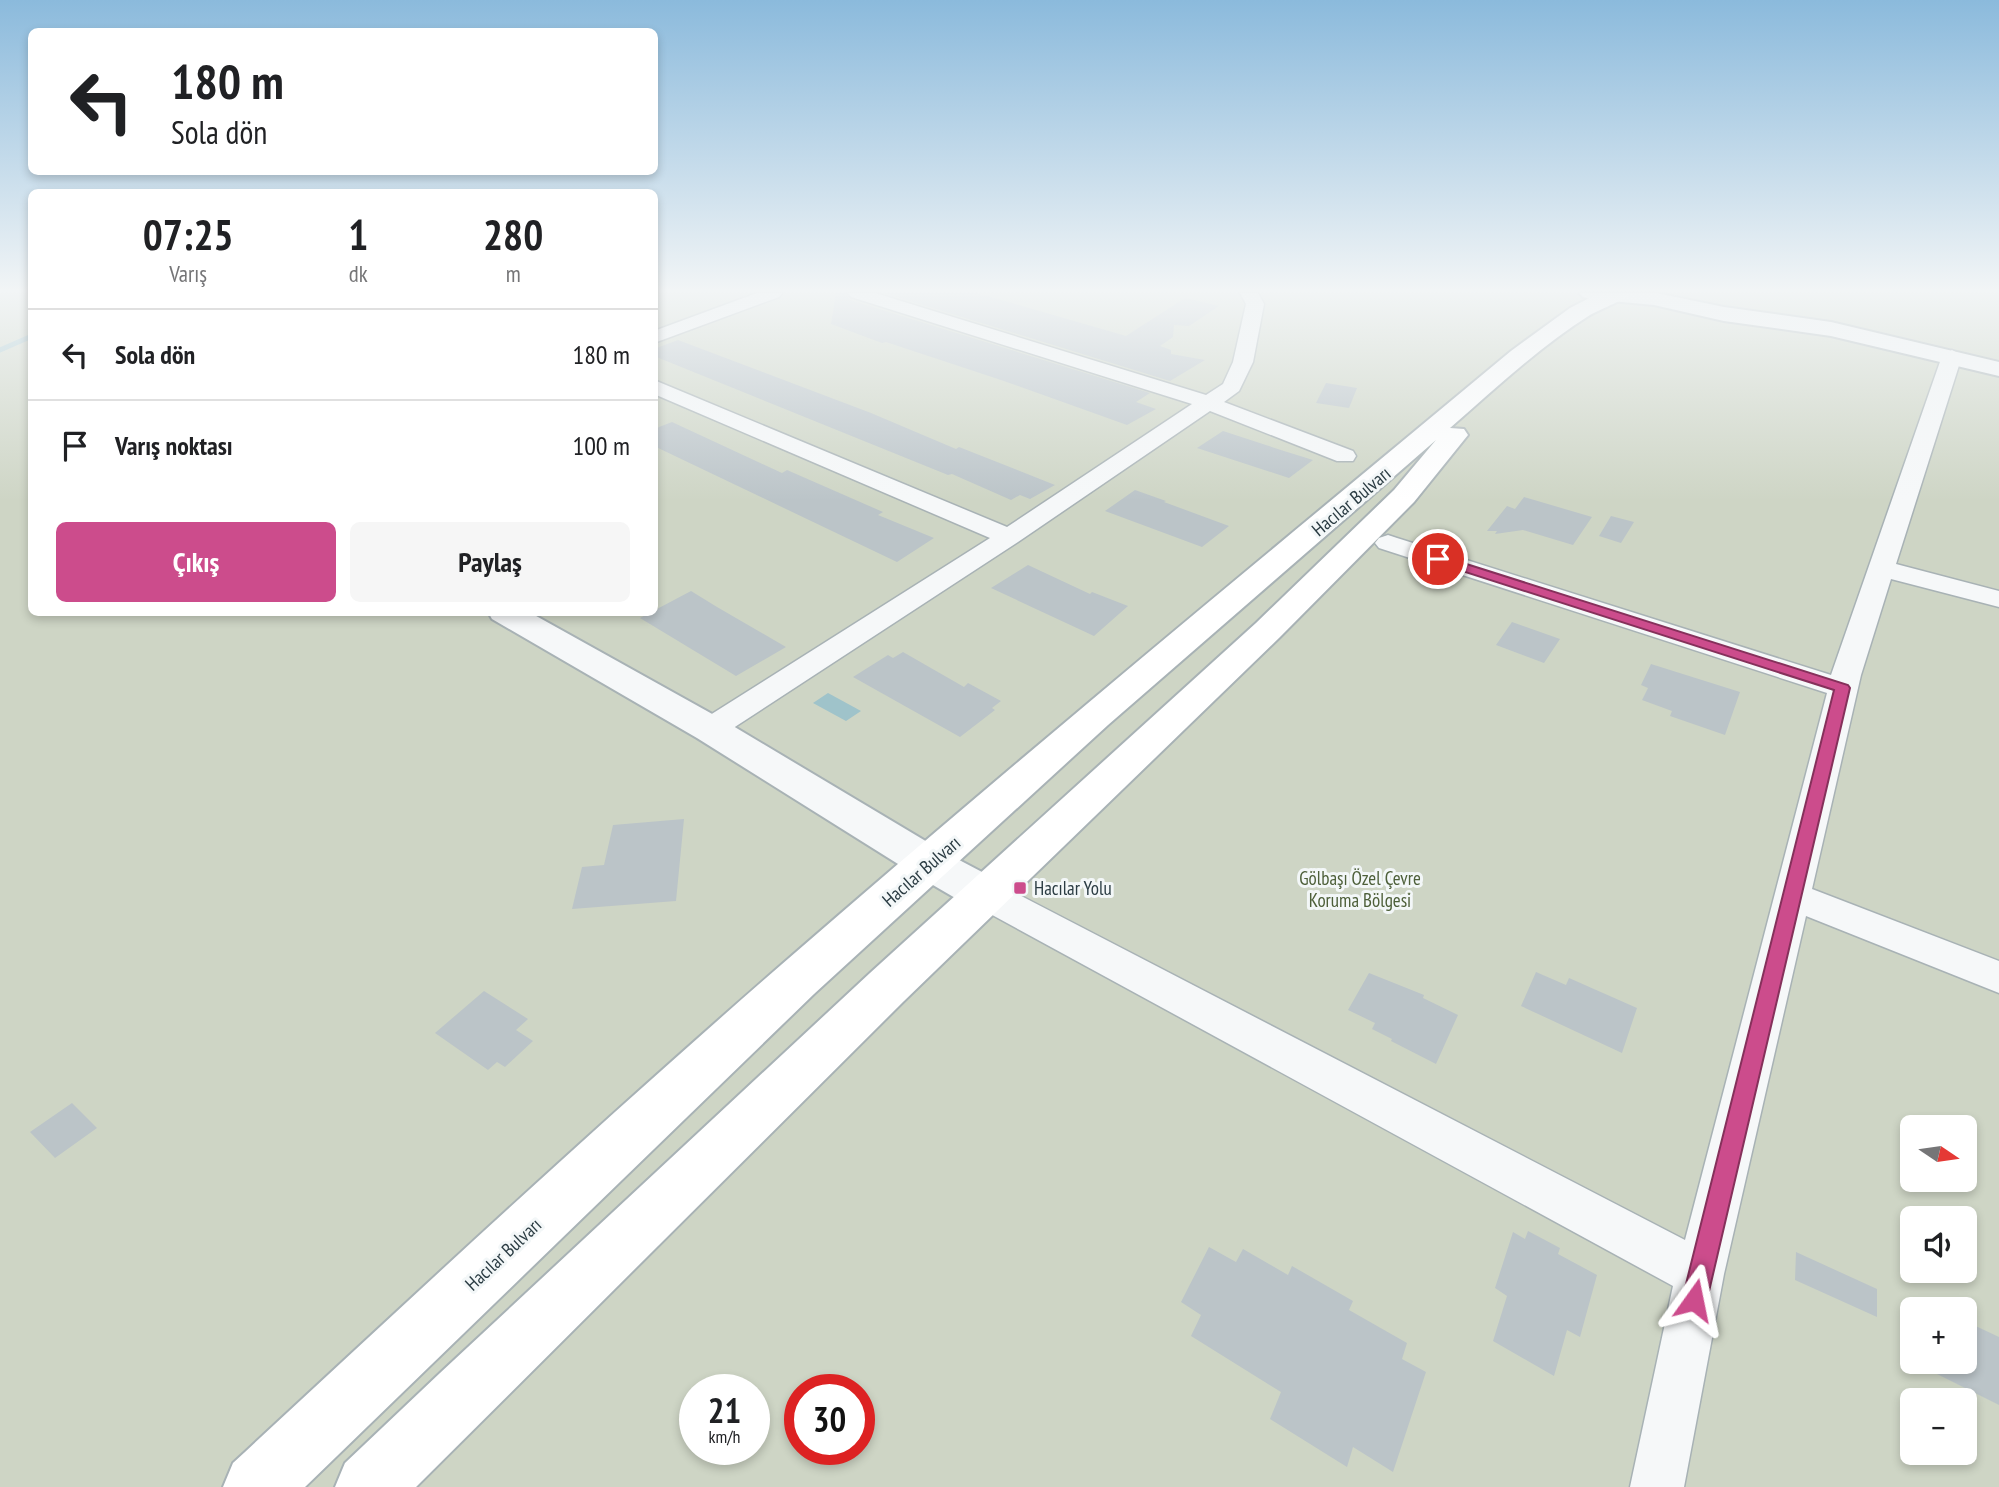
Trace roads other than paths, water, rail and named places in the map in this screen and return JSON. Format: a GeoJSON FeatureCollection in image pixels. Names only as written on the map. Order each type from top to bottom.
{"type":"FeatureCollection","features":[{"type":"Feature","properties":{"kind":"main road","name":"Hacılar Bulvarı"},"geometry":{"type":"LineString","coordinates":[[257,1487],[430,1321],[786,989],[1095,717],[1511,362]]}},
{"type":"Feature","properties":{"kind":"main road","name":"Hacılar Bulvarı"},"geometry":{"type":"LineString","coordinates":[[369,1487],[985,894],[1268,630],[1404,496],[1488,398],[1531,362]]}},
{"type":"Feature","properties":{"kind":"street"},"geometry":{"type":"LineString","coordinates":[[1079,362],[1209,403],[1345,456]]}},
{"type":"Feature","properties":{"kind":"street"},"geometry":{"type":"LineString","coordinates":[[710,729],[1009,537],[1209,403],[1232,387],[1243,362]]}},
{"type":"Feature","properties":{"kind":"street"},"geometry":{"type":"LineString","coordinates":[[1657,1487],[1700,1274],[1842,688],[1950,362]]}},
{"type":"Feature","properties":{"kind":"street"},"geometry":{"type":"LineString","coordinates":[[1975,362],[1999,369]]}},
{"type":"Feature","properties":{"kind":"street"},"geometry":{"type":"LineString","coordinates":[[658,388],[1009,537]]}},
{"type":"Feature","properties":{"kind":"street"},"geometry":{"type":"LineString","coordinates":[[1388,543],[1842,688]]}},
{"type":"Feature","properties":{"kind":"street"},"geometry":{"type":"LineString","coordinates":[[1881,568],[1999,598]]}},
{"type":"Feature","properties":{"kind":"street"},"geometry":{"type":"LineString","coordinates":[[510,616],[710,729],[929,863],[985,894],[1700,1274]]}},
{"type":"Feature","properties":{"kind":"street"},"geometry":{"type":"LineString","coordinates":[[1792,896],[1999,977]]}},
{"type":"Feature","properties":{"kind":"water"},"geometry":{"type":"Polygon","coordinates":[[[828,693],[861,711],[846,721],[813,703],[828,693]]]}},
{"type":"Feature","properties":{"kind":"place","name":"Hacılar Yolu"},"geometry":{"type":"Point","coordinates":[1020,888]}},
{"type":"Feature","properties":{"kind":"park label","name":"Gölbaşı Özel Çevre Koruma Bölgesi"},"geometry":{"type":"Point","coordinates":[1360,889]}}]}
